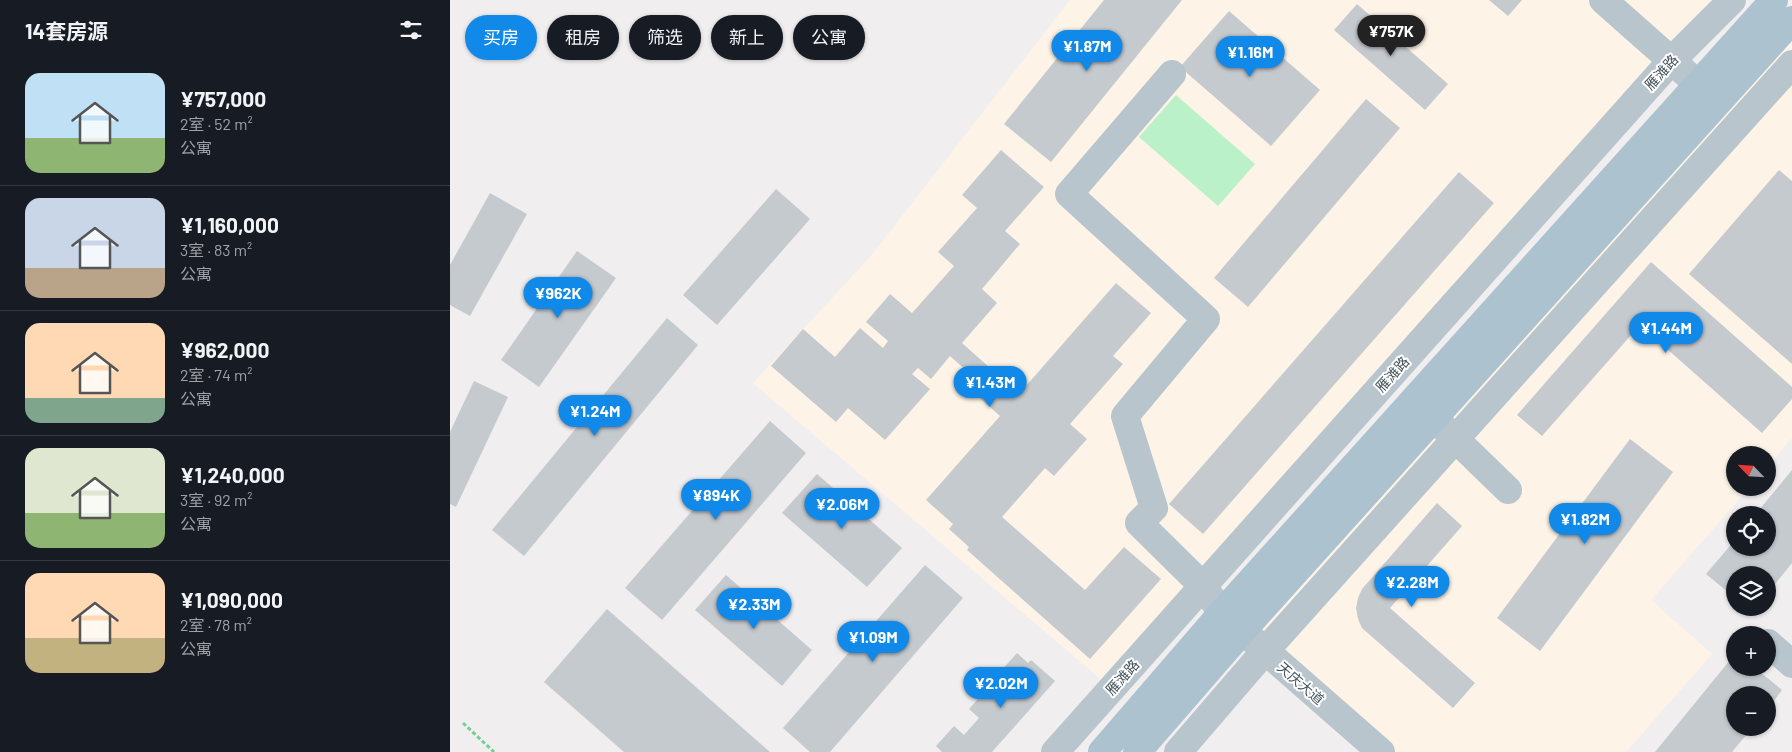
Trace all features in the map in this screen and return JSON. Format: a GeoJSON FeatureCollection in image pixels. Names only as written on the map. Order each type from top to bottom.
{"type":"FeatureCollection","features":[{"type":"Feature","properties":{"kind":"main road"},"geometry":{"type":"LineString","coordinates":[[1102,752],[1222,614],[1774,0]]}},
{"type":"Feature","properties":{"kind":"main road"},"geometry":{"type":"LineString","coordinates":[[1137,752],[1242,631],[1792,20]]}},
{"type":"Feature","properties":{"kind":"street"},"geometry":{"type":"LineString","coordinates":[[1603,0],[1698,84]]}},
{"type":"Feature","properties":{"kind":"street","name":"雁滩路"},"geometry":{"type":"LineString","coordinates":[[1055,752],[1672,60],[1732,0]]}},
{"type":"Feature","properties":{"kind":"street"},"geometry":{"type":"LineString","coordinates":[[1178,752],[1265,651],[1792,64]]}},
{"type":"Feature","properties":{"kind":"street","name":"天庆大道"},"geometry":{"type":"LineString","coordinates":[[1172,74],[1069,194],[1206,319],[1125,416],[1154,508],[1139,523],[1203,586],[1222,614],[1381,752]]}},
{"type":"Feature","properties":{"kind":"street"},"geometry":{"type":"LineString","coordinates":[[1434,419],[1508,490]]}},
{"type":"Feature","properties":{"kind":"street"},"geometry":{"type":"LineString","coordinates":[[1776,651],[1792,664]]}},
{"type":"Feature","properties":{"kind":"path"},"geometry":{"type":"LineString","coordinates":[[463,723],[494,752]]}},
{"type":"Feature","properties":{"kind":"shaded area"},"geometry":{"type":"Polygon","coordinates":[[[1070,0],[1713,0],[1104,682],[753,383],[871,256],[1070,0]]]}},
{"type":"Feature","properties":{"kind":"shaded area"},"geometry":{"type":"Polygon","coordinates":[[[1792,20],[1792,438],[1776,457],[1776,446],[1726,446],[1726,496],[1742,496],[1733,506],[1726,506],[1726,514],[1651,600],[1712,654],[1626,752],[1381,752],[1242,631],[1792,20]]]}},
{"type":"Feature","properties":{"kind":"green space"},"geometry":{"type":"Polygon","coordinates":[[[1176,95],[1255,164],[1218,206],[1139,137],[1176,95]]]}},
{"type":"Feature","properties":{"kind":"building"},"geometry":{"type":"Polygon","coordinates":[[[1104,0],[1182,0],[1051,162],[1004,124],[1104,0]]]}},
{"type":"Feature","properties":{"kind":"building"},"geometry":{"type":"Polygon","coordinates":[[[1489,0],[1522,0],[1508,16],[1489,0]]]}},
{"type":"Feature","properties":{"kind":"building"},"geometry":{"type":"Polygon","coordinates":[[[1357,4],[1448,84],[1425,110],[1334,30],[1357,4]]]}},
{"type":"Feature","properties":{"kind":"building"},"geometry":{"type":"Polygon","coordinates":[[[1229,11],[1320,90],[1271,146],[1180,67],[1229,11]]]}},
{"type":"Feature","properties":{"kind":"building"},"geometry":{"type":"Polygon","coordinates":[[[1366,99],[1400,128],[1248,307],[1214,278],[1366,99]]]}},
{"type":"Feature","properties":{"kind":"building"},"geometry":{"type":"Polygon","coordinates":[[[1001,150],[1044,187],[1005,231],[1020,244],[982,289],[997,303],[962,343],[1019,394],[1116,283],[1151,313],[1113,356],[1123,364],[1070,424],[1087,439],[1054,476],[1045,468],[1002,517],[1085,590],[1124,547],[1161,579],[1090,659],[967,550],[969,547],[949,529],[953,524],[926,500],[1000,416],[971,390],[979,382],[950,356],[931,379],[918,368],[912,374],[930,389],[885,440],[848,408],[836,422],[771,366],[803,329],[835,357],[860,328],[883,348],[888,341],[866,322],[890,294],[912,313],[954,266],[938,252],[977,208],[962,195],[1001,150]]]}},
{"type":"Feature","properties":{"kind":"building"},"geometry":{"type":"Polygon","coordinates":[[[1779,170],[1792,181],[1792,364],[1689,274],[1779,170]]]}},
{"type":"Feature","properties":{"kind":"building"},"geometry":{"type":"Polygon","coordinates":[[[1459,172],[1494,203],[1203,534],[1169,504],[1459,172]]]}},
{"type":"Feature","properties":{"kind":"building"},"geometry":{"type":"Polygon","coordinates":[[[776,189],[810,219],[717,325],[683,295],[776,189]]]}},
{"type":"Feature","properties":{"kind":"building"},"geometry":{"type":"Polygon","coordinates":[[[490,193],[527,214],[470,316],[450,305],[450,265],[490,193]]]}},
{"type":"Feature","properties":{"kind":"building"},"geometry":{"type":"Polygon","coordinates":[[[577,251],[616,278],[539,387],[501,360],[577,251]]]}},
{"type":"Feature","properties":{"kind":"building"},"geometry":{"type":"Polygon","coordinates":[[[1651,262],[1792,387],[1792,399],[1762,433],[1640,325],[1542,436],[1517,415],[1651,262]]]}},
{"type":"Feature","properties":{"kind":"building"},"geometry":{"type":"Polygon","coordinates":[[[667,318],[698,345],[524,556],[492,530],[667,318]]]}},
{"type":"Feature","properties":{"kind":"building"},"geometry":{"type":"Polygon","coordinates":[[[474,381],[508,397],[456,507],[450,504],[450,432],[474,381]]]}},
{"type":"Feature","properties":{"kind":"building"},"geometry":{"type":"Polygon","coordinates":[[[770,421],[806,453],[662,620],[625,588],[770,421]]]}},
{"type":"Feature","properties":{"kind":"building"},"geometry":{"type":"Polygon","coordinates":[[[1630,439],[1673,472],[1540,651],[1497,618],[1630,439]]]}},
{"type":"Feature","properties":{"kind":"building"},"geometry":{"type":"Polygon","coordinates":[[[1792,470],[1792,563],[1776,583],[1776,566],[1726,566],[1726,591],[1706,574],[1726,551],[1726,556],[1776,556],[1776,506],[1762,506],[1771,496],[1776,496],[1776,489],[1792,470]]]}},
{"type":"Feature","properties":{"kind":"building"},"geometry":{"type":"Polygon","coordinates":[[[817,474],[902,548],[867,587],[782,513],[817,474]]]}},
{"type":"Feature","properties":{"kind":"building"},"geometry":{"type":"Polygon","coordinates":[[[1437,503],[1462,526],[1390,608],[1475,683],[1453,708],[1362,628],[1356,608],[1362,589],[1437,503]]]}},
{"type":"Feature","properties":{"kind":"building"},"geometry":{"type":"Polygon","coordinates":[[[925,565],[963,598],[830,752],[810,752],[783,728],[925,565]]]}},
{"type":"Feature","properties":{"kind":"building"},"geometry":{"type":"Polygon","coordinates":[[[726,575],[812,650],[782,686],[695,610],[726,575]]]}},
{"type":"Feature","properties":{"kind":"building"},"geometry":{"type":"Polygon","coordinates":[[[607,609],[770,752],[624,752],[544,682],[607,609]]]}},
{"type":"Feature","properties":{"kind":"building"},"geometry":{"type":"Polygon","coordinates":[[[1017,653],[1028,663],[1031,660],[1055,681],[992,752],[942,752],[936,746],[954,726],[964,735],[979,718],[969,709],[985,691],[995,700],[1010,683],[999,673],[1017,653]]]}},
{"type":"Feature","properties":{"kind":"building"},"geometry":{"type":"Polygon","coordinates":[[[1726,665],[1726,676],[1765,676],[1782,690],[1776,698],[1776,686],[1726,686],[1726,736],[1745,736],[1732,752],[1655,752],[1726,665]]]}}]}
